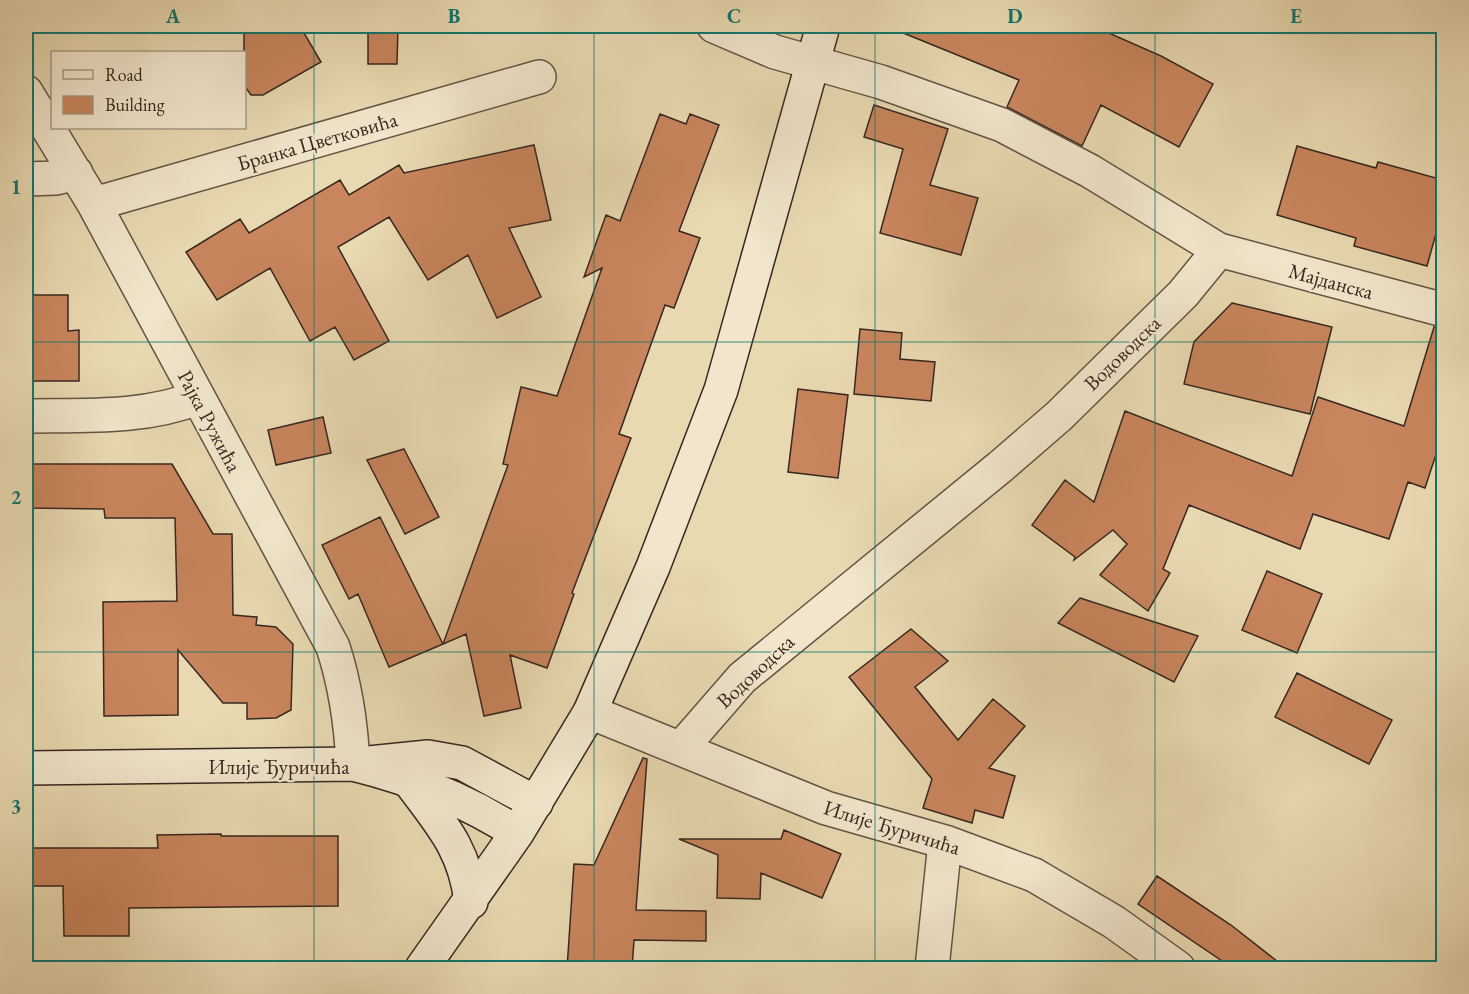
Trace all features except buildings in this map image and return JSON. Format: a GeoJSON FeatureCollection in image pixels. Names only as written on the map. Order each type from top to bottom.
{"type":"FeatureCollection","features":[{"type":"Feature","properties":{"kind":"street"},"geometry":{"type":"LineString","coordinates":[[714,26],[775,52],[947,104],[1002,125],[1090,171],[1219,250]]}},
{"type":"Feature","properties":{"kind":"street"},"geometry":{"type":"LineString","coordinates":[[422,969],[471,902],[517,833],[590,712],[653,567],[721,390],[823,26]]}},
{"type":"Feature","properties":{"kind":"street","name":"Бранка Цветковића"},"geometry":{"type":"LineString","coordinates":[[94,204],[539,77]]}},
{"type":"Feature","properties":{"kind":"street","name":"Рајка Ружића"},"geometry":{"type":"LineString","coordinates":[[26,92],[94,204],[333,647],[348,699],[353,764]]}},
{"type":"Feature","properties":{"kind":"street"},"geometry":{"type":"LineString","coordinates":[[26,179],[56,178],[76,173]]}},
{"type":"Feature","properties":{"kind":"street","name":"Мајданска"},"geometry":{"type":"LineString","coordinates":[[1219,250],[1443,310]]}},
{"type":"Feature","properties":{"kind":"street","name":"Водоводска"},"geometry":{"type":"LineString","coordinates":[[682,747],[742,678],[1059,416],[1184,294],[1219,250]]}},
{"type":"Feature","properties":{"kind":"street"},"geometry":{"type":"LineString","coordinates":[[26,416],[125,413],[169,408],[197,398]]}},
{"type":"Feature","properties":{"kind":"street","name":"Илије Ђуричића"},"geometry":{"type":"LineString","coordinates":[[590,712],[682,747],[826,808],[945,842],[1034,875],[1114,922],[1178,969]]}},
{"type":"Feature","properties":{"kind":"street"},"geometry":{"type":"LineString","coordinates":[[353,764],[428,757],[444,759],[481,772],[536,803]]}},
{"type":"Feature","properties":{"kind":"street","name":"Илије Ђуричића"},"geometry":{"type":"LineString","coordinates":[[26,768],[353,764],[389,773],[490,815],[517,833]]}},
{"type":"Feature","properties":{"kind":"street"},"geometry":{"type":"LineString","coordinates":[[410,782],[450,837],[464,862],[471,902]]}},
{"type":"Feature","properties":{"kind":"street"},"geometry":{"type":"LineString","coordinates":[[932,969],[945,842]]}}]}
